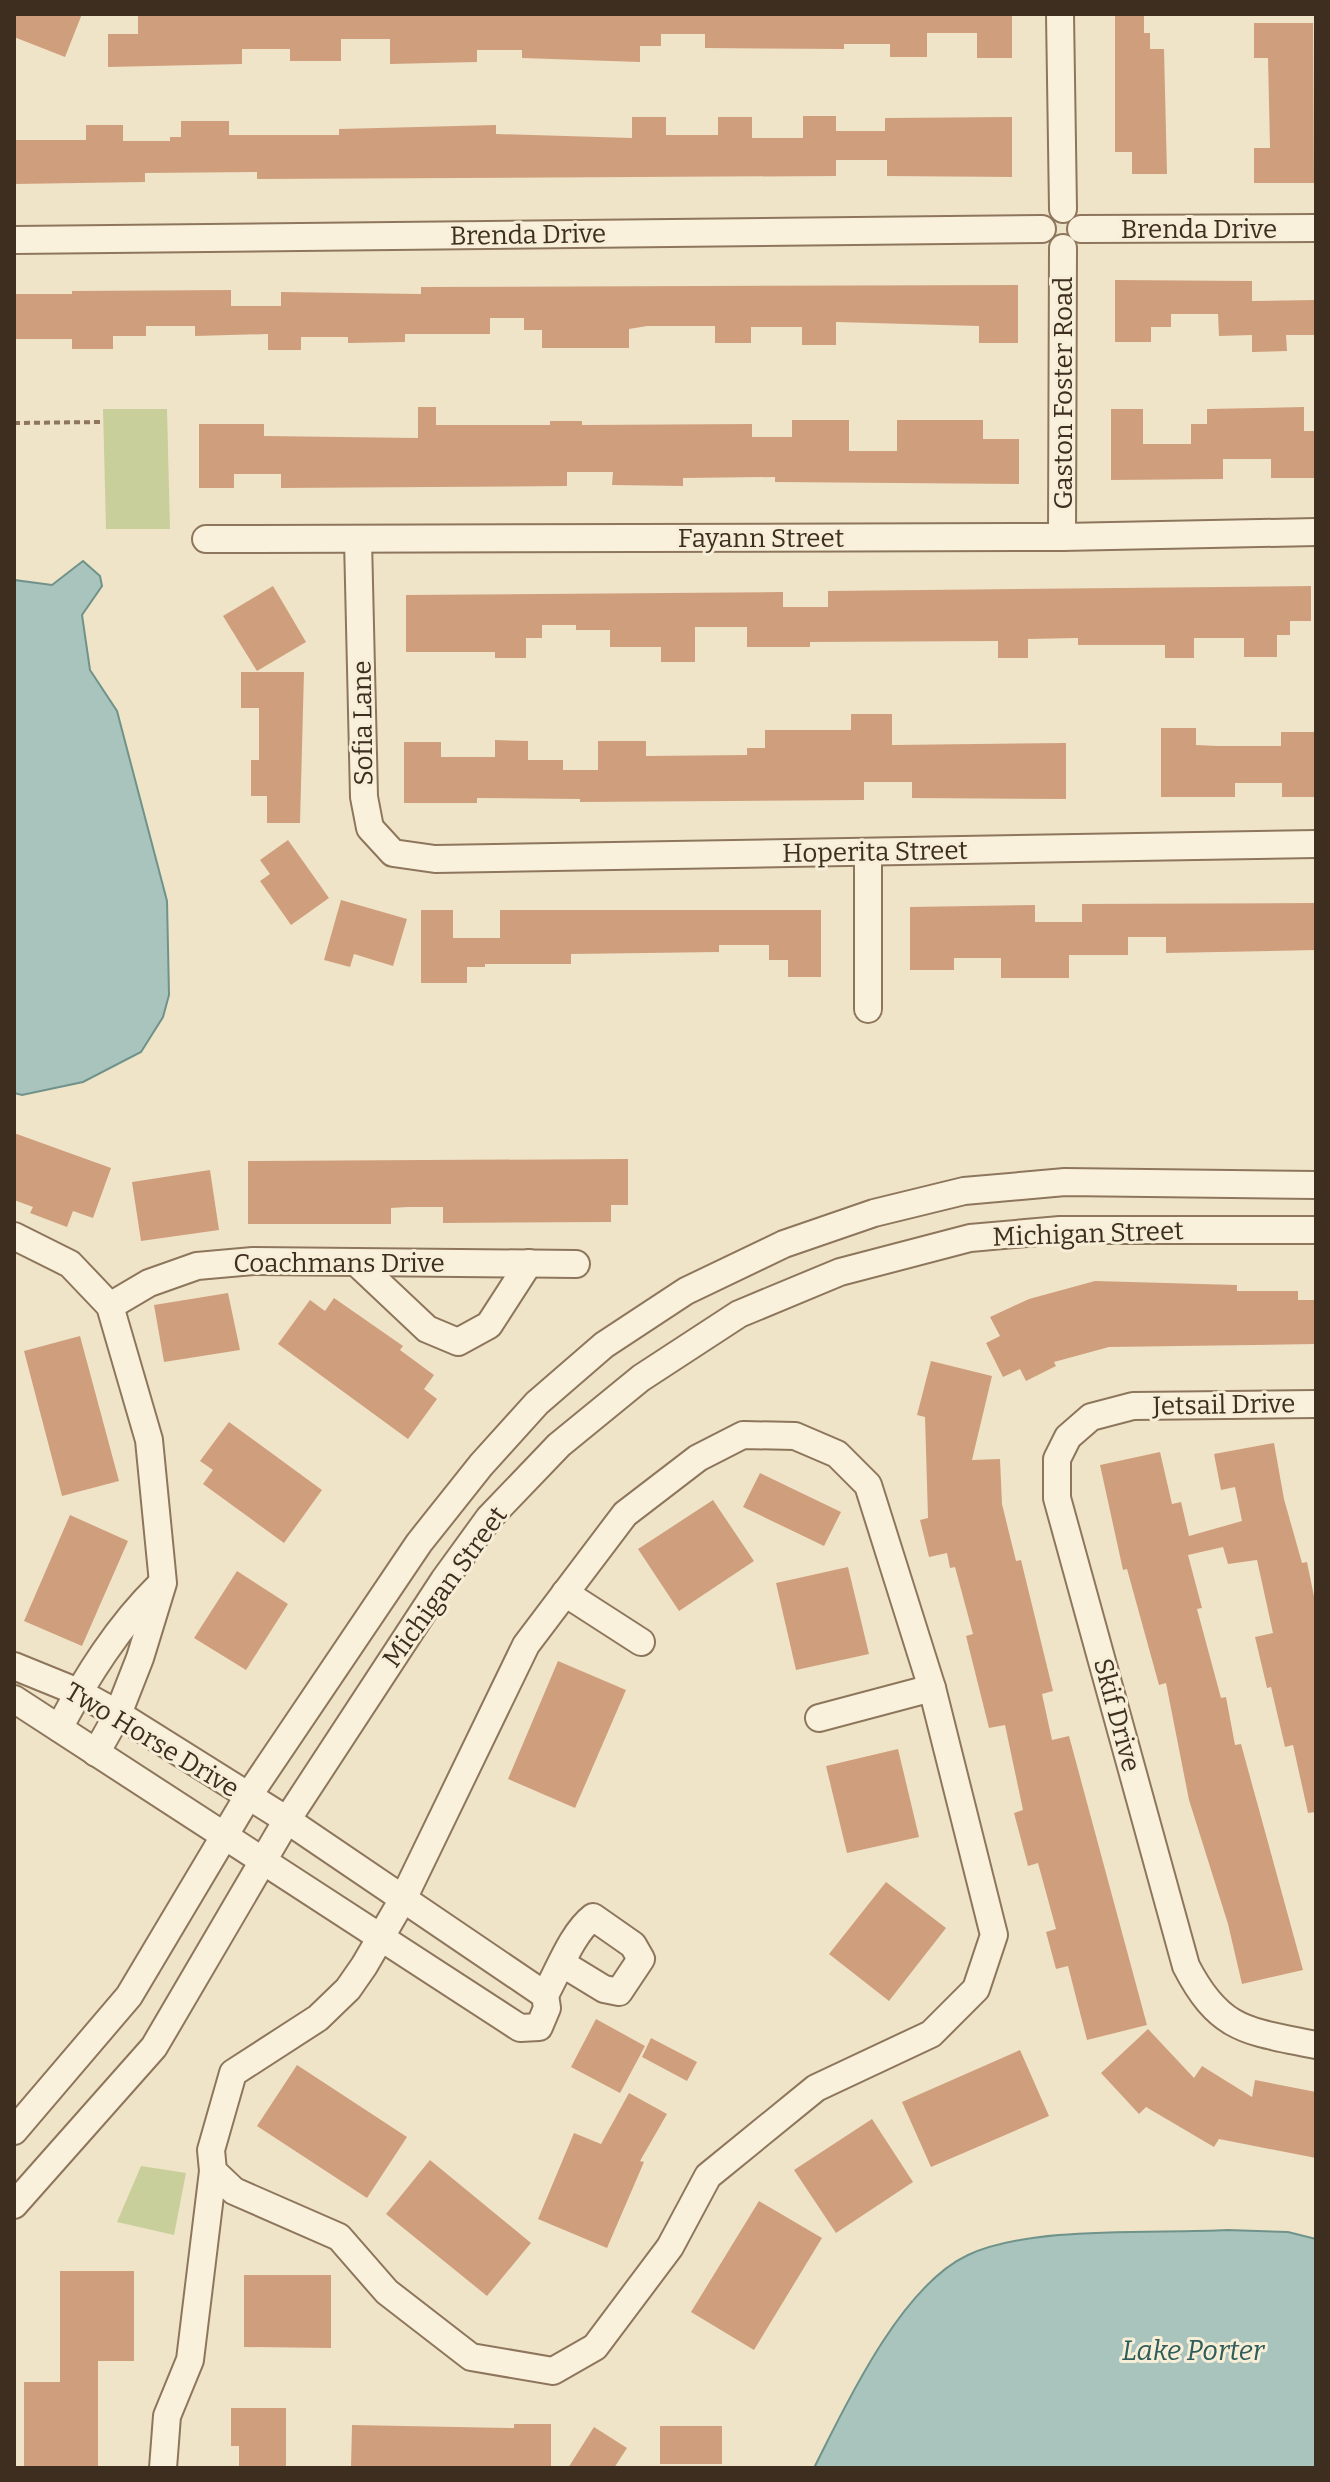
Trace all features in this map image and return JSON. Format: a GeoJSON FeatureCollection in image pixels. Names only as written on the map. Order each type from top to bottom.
{"type":"FeatureCollection","features":[{"type":"Feature","properties":{"kind":"street"},"geometry":{"type":"LineString","coordinates":[[1060,14],[1063,209]]}},
{"type":"Feature","properties":{"kind":"street"},"geometry":{"type":"LineString","coordinates":[[1063,209],[1076,214],[1072,239],[1051,245],[1042,229],[1047,216],[1063,209]]}},
{"type":"Feature","properties":{"kind":"street","name":"Brenda Drive"},"geometry":{"type":"LineString","coordinates":[[1072,239],[1316,228]]}},
{"type":"Feature","properties":{"kind":"street","name":"Brenda Drive"},"geometry":{"type":"LineString","coordinates":[[14,240],[1042,229]]}},
{"type":"Feature","properties":{"kind":"street","name":"Gaston Foster Road"},"geometry":{"type":"LineString","coordinates":[[1062,537],[1072,239]]}},
{"type":"Feature","properties":{"kind":"street","name":"Fayann Street"},"geometry":{"type":"LineString","coordinates":[[206,539],[1062,537],[1316,532]]}},
{"type":"Feature","properties":{"kind":"street","name":"Sofia Lane"},"geometry":{"type":"LineString","coordinates":[[358,540],[364,797],[370,828],[393,853],[435,859]]}},
{"type":"Feature","properties":{"kind":"street","name":"Hoperita Street"},"geometry":{"type":"LineString","coordinates":[[435,859],[1316,844]]}},
{"type":"Feature","properties":{"kind":"street"},"geometry":{"type":"LineString","coordinates":[[868,852],[868,1009]]}},
{"type":"Feature","properties":{"kind":"street","name":"Michigan Street"},"geometry":{"type":"LineString","coordinates":[[14,2131],[129,1996],[247,1798],[419,1543],[481,1465],[537,1403],[604,1345],[686,1291],[784,1244],[874,1213],[964,1191],[1065,1182],[1316,1185]]}},
{"type":"Feature","properties":{"kind":"street","name":"Michigan Street"},"geometry":{"type":"LineString","coordinates":[[14,2205],[154,2047],[287,1820],[444,1580],[489,1518],[559,1445],[629,1388],[739,1314],[840,1272],[970,1238],[1060,1230],[1316,1230]]}},
{"type":"Feature","properties":{"kind":"street"},"geometry":{"type":"LineString","coordinates":[[14,1236],[70,1264],[110,1306],[149,1440],[163,1583],[140,1658],[118,1714],[96,1753]]}},
{"type":"Feature","properties":{"kind":"street","name":"Coachmans Drive"},"geometry":{"type":"LineString","coordinates":[[110,1306],[149,1283],[197,1266],[253,1261],[576,1264]]}},
{"type":"Feature","properties":{"kind":"street"},"geometry":{"type":"LineString","coordinates":[[356,1262],[427,1329],[458,1342],[489,1325],[529,1263]]}},
{"type":"Feature","properties":{"kind":"street","name":"Jetsail Drive"},"geometry":{"type":"LineString","coordinates":[[1133,1406],[1316,1404]]}},
{"type":"Feature","properties":{"kind":"street","name":"Skif Drive"},"geometry":{"type":"LineString","coordinates":[[1133,1406],[1091,1417],[1068,1437],[1057,1459],[1057,1498],[1186,1966],[1203,1999],[1226,2019],[1257,2033],[1316,2045]]}},
{"type":"Feature","properties":{"kind":"street"},"geometry":{"type":"LineString","coordinates":[[163,2468],[167,2416],[190,2360],[213,2171],[211,2150],[233,2073],[318,2018],[348,1989],[403,1899],[526,1645],[625,1514],[698,1458],[743,1435],[795,1436],[837,1454],[868,1485],[932,1688],[994,1935],[976,1989],[931,2034],[816,2088],[708,2176],[670,2247],[595,2347],[553,2371],[471,2357],[387,2292],[339,2237],[234,2191],[213,2171]]}},
{"type":"Feature","properties":{"kind":"street"},"geometry":{"type":"LineString","coordinates":[[59,1728],[78,1692],[132,1613],[163,1583]]}},
{"type":"Feature","properties":{"kind":"street"},"geometry":{"type":"LineString","coordinates":[[565,1593],[641,1642]]}},
{"type":"Feature","properties":{"kind":"street","name":"Two Horse Drive"},"geometry":{"type":"LineString","coordinates":[[14,1666],[78,1692],[118,1714],[247,1798],[287,1820],[545,1995],[547,2008],[539,2027],[520,2028],[14,1699]]}},
{"type":"Feature","properties":{"kind":"street"},"geometry":{"type":"LineString","coordinates":[[819,1718],[932,1688]]}},
{"type":"Feature","properties":{"kind":"street"},"geometry":{"type":"LineString","coordinates":[[545,1995],[563,1964]]}},
{"type":"Feature","properties":{"kind":"path"},"geometry":{"type":"LineString","coordinates":[[14,423],[103,422]]}},
{"type":"Feature","properties":{"kind":"green space"},"geometry":{"type":"Polygon","coordinates":[[[103,409],[167,409],[170,529],[106,529],[103,409]]]}},
{"type":"Feature","properties":{"kind":"green space"},"geometry":{"type":"Polygon","coordinates":[[[141,2166],[186,2173],[174,2235],[117,2222],[141,2166]]]}},
{"type":"Feature","properties":{"kind":"water"},"geometry":{"type":"Polygon","coordinates":[[[83,561],[100,576],[102,586],[82,615],[90,670],[117,711],[167,901],[169,995],[163,1017],[141,1052],[83,1082],[22,1095],[14,1093],[14,580],[52,585],[83,561]]]}},
{"type":"Feature","properties":{"kind":"water","name":"Lake Porter"},"geometry":{"type":"Polygon","coordinates":[[[1227,2230],[1288,2232],[1316,2239],[1316,2468],[814,2468],[859,2381],[898,2319],[943,2270],[968,2255],[995,2245],[1059,2235],[1227,2230]]]}},
{"type":"Feature","properties":{"kind":"building"},"geometry":{"type":"Polygon","coordinates":[[[14,14],[82,14],[65,57],[14,37],[14,14]]]}},
{"type":"Feature","properties":{"kind":"building"},"geometry":{"type":"Polygon","coordinates":[[[138,14],[1012,14],[1012,58],[977,58],[977,33],[927,33],[927,57],[890,57],[890,44],[844,44],[844,49],[705,48],[705,34],[661,34],[661,46],[640,46],[640,62],[522,58],[522,50],[477,50],[477,62],[390,64],[390,39],[341,39],[341,61],[290,61],[290,49],[242,49],[242,64],[108,67],[108,34],[138,34],[138,14]]]}},
{"type":"Feature","properties":{"kind":"building"},"geometry":{"type":"Polygon","coordinates":[[[1115,14],[1144,14],[1144,33],[1150,33],[1150,49],[1164,49],[1167,174],[1132,174],[1132,152],[1115,152],[1115,14]]]}},
{"type":"Feature","properties":{"kind":"building"},"geometry":{"type":"Polygon","coordinates":[[[1254,23],[1313,23],[1314,183],[1254,183],[1254,148],[1270,148],[1268,58],[1254,58],[1254,23]]]}},
{"type":"Feature","properties":{"kind":"building"},"geometry":{"type":"Polygon","coordinates":[[[803,116],[836,116],[836,131],[885,131],[885,118],[1012,117],[1012,177],[887,176],[887,160],[836,160],[836,176],[257,179],[257,172],[145,173],[145,182],[14,184],[14,140],[86,140],[86,125],[123,125],[123,141],[170,141],[170,137],[181,137],[181,121],[229,121],[229,135],[339,135],[339,129],[496,125],[496,134],[632,138],[632,117],[666,117],[666,135],[718,135],[718,117],[752,117],[752,138],[803,138],[803,116]]]}},
{"type":"Feature","properties":{"kind":"building"},"geometry":{"type":"Polygon","coordinates":[[[1115,280],[1252,281],[1252,301],[1316,300],[1316,335],[1286,335],[1287,351],[1252,352],[1252,335],[1219,336],[1218,314],[1171,314],[1171,327],[1151,327],[1151,342],[1115,342],[1115,280]]]}},
{"type":"Feature","properties":{"kind":"building"},"geometry":{"type":"Polygon","coordinates":[[[1018,285],[1018,343],[979,343],[979,326],[836,322],[836,345],[802,345],[802,327],[751,327],[751,343],[715,343],[715,326],[647,326],[629,329],[629,348],[542,348],[542,330],[524,330],[524,318],[490,318],[490,334],[405,334],[405,342],[348,343],[348,337],[301,337],[301,350],[268,350],[268,334],[195,336],[195,326],[146,326],[146,336],[113,336],[113,349],[72,349],[72,339],[14,339],[14,294],[231,290],[231,306],[281,306],[281,292],[421,294],[421,287],[1018,285]]]}},
{"type":"Feature","properties":{"kind":"building"},"geometry":{"type":"Polygon","coordinates":[[[418,407],[436,407],[436,425],[550,425],[550,421],[582,421],[582,425],[752,424],[752,437],[792,437],[792,420],[849,420],[849,451],[897,451],[897,420],[983,420],[983,439],[1019,439],[1019,484],[775,482],[775,477],[683,478],[683,486],[612,485],[613,472],[567,472],[567,486],[281,488],[281,474],[234,474],[234,488],[199,488],[199,424],[264,424],[264,436],[418,438],[418,407]]]}},
{"type":"Feature","properties":{"kind":"building"},"geometry":{"type":"Polygon","coordinates":[[[1304,407],[1304,431],[1316,431],[1316,478],[1271,478],[1271,459],[1223,459],[1223,479],[1111,480],[1111,409],[1143,409],[1143,444],[1191,444],[1191,424],[1207,424],[1207,409],[1304,407]]]}},
{"type":"Feature","properties":{"kind":"building"},"geometry":{"type":"Polygon","coordinates":[[[273,586],[306,642],[257,671],[223,616],[273,586]]]}},
{"type":"Feature","properties":{"kind":"building"},"geometry":{"type":"Polygon","coordinates":[[[1311,586],[1311,621],[1290,621],[1290,635],[1277,635],[1277,657],[1244,657],[1244,638],[1194,638],[1194,658],[1165,658],[1165,645],[1078,645],[1078,638],[1028,639],[1028,658],[998,658],[998,641],[810,642],[810,647],[747,647],[747,627],[695,627],[695,662],[661,662],[661,647],[610,647],[610,630],[576,630],[576,625],[542,625],[542,638],[526,638],[526,658],[495,658],[495,652],[406,652],[406,595],[783,592],[783,607],[828,607],[828,591],[1311,586]]]}},
{"type":"Feature","properties":{"kind":"building"},"geometry":{"type":"Polygon","coordinates":[[[241,672],[304,672],[300,823],[267,823],[267,796],[251,796],[251,760],[259,760],[259,708],[241,708],[241,672]]]}},
{"type":"Feature","properties":{"kind":"building"},"geometry":{"type":"Polygon","coordinates":[[[851,714],[892,714],[892,745],[1066,743],[1066,799],[912,798],[912,782],[864,782],[864,800],[580,802],[580,799],[477,798],[477,803],[404,803],[404,742],[441,742],[441,757],[495,757],[495,740],[528,741],[528,760],[563,760],[563,770],[598,770],[598,741],[646,741],[646,756],[747,755],[747,748],[765,748],[765,730],[851,730],[851,714]]]}},
{"type":"Feature","properties":{"kind":"building"},"geometry":{"type":"Polygon","coordinates":[[[1161,728],[1196,728],[1196,745],[1218,746],[1281,746],[1281,732],[1315,732],[1315,797],[1282,797],[1282,783],[1235,783],[1235,797],[1161,797],[1161,728]]]}},
{"type":"Feature","properties":{"kind":"building"},"geometry":{"type":"Polygon","coordinates":[[[288,840],[329,898],[291,925],[260,881],[270,874],[260,860],[288,840]]]}},
{"type":"Feature","properties":{"kind":"building"},"geometry":{"type":"Polygon","coordinates":[[[341,900],[407,919],[393,966],[354,954],[350,967],[324,960],[341,900]]]}},
{"type":"Feature","properties":{"kind":"building"},"geometry":{"type":"Polygon","coordinates":[[[1316,903],[1316,950],[1166,953],[1166,937],[1128,937],[1128,955],[1069,955],[1069,978],[1001,978],[1001,958],[954,958],[954,970],[910,970],[910,907],[1035,905],[1035,922],[1082,922],[1082,904],[1316,903]]]}},
{"type":"Feature","properties":{"kind":"building"},"geometry":{"type":"Polygon","coordinates":[[[421,910],[453,910],[453,938],[500,938],[500,910],[821,910],[821,977],[788,977],[788,960],[769,960],[769,945],[719,945],[719,952],[571,954],[571,964],[485,964],[485,967],[467,967],[467,983],[421,983],[421,910]]]}},
{"type":"Feature","properties":{"kind":"building"},"geometry":{"type":"Polygon","coordinates":[[[14,1133],[111,1168],[93,1218],[73,1211],[67,1227],[30,1213],[33,1207],[14,1200],[14,1133]]]}},
{"type":"Feature","properties":{"kind":"building"},"geometry":{"type":"Polygon","coordinates":[[[628,1159],[628,1205],[611,1205],[611,1222],[443,1223],[443,1207],[408,1207],[391,1208],[391,1224],[248,1224],[248,1161],[628,1159]]]}},
{"type":"Feature","properties":{"kind":"building"},"geometry":{"type":"Polygon","coordinates":[[[210,1170],[219,1230],[141,1241],[132,1182],[210,1170]]]}},
{"type":"Feature","properties":{"kind":"building"},"geometry":{"type":"Polygon","coordinates":[[[1095,1281],[1237,1285],[1237,1291],[1298,1291],[1298,1300],[1316,1300],[1316,1344],[1109,1347],[1054,1362],[1056,1366],[1026,1381],[1020,1369],[1003,1377],[986,1343],[1000,1336],[990,1317],[1029,1299],[1095,1281]]]}},
{"type":"Feature","properties":{"kind":"building"},"geometry":{"type":"Polygon","coordinates":[[[228,1293],[240,1350],[164,1362],[154,1305],[228,1293]]]}},
{"type":"Feature","properties":{"kind":"building"},"geometry":{"type":"Polygon","coordinates":[[[334,1298],[403,1346],[400,1350],[434,1375],[424,1389],[437,1399],[408,1439],[278,1344],[310,1300],[325,1311],[334,1298]]]}},
{"type":"Feature","properties":{"kind":"building"},"geometry":{"type":"Polygon","coordinates":[[[80,1336],[119,1481],[62,1496],[24,1351],[80,1336]]]}},
{"type":"Feature","properties":{"kind":"building"},"geometry":{"type":"Polygon","coordinates":[[[931,1361],[992,1376],[972,1460],[1000,1459],[1002,1504],[1016,1561],[1021,1560],[1053,1691],[1042,1694],[1052,1740],[1069,1736],[1147,2025],[1087,2040],[1068,1966],[1056,1969],[1046,1932],[1056,1929],[1038,1863],[1028,1866],[1014,1813],[1023,1810],[1005,1725],[989,1728],[966,1636],[973,1634],[955,1567],[950,1568],[947,1553],[929,1557],[920,1520],[928,1518],[925,1417],[917,1415],[931,1361]]]}},
{"type":"Feature","properties":{"kind":"building"},"geometry":{"type":"Polygon","coordinates":[[[229,1422],[322,1490],[284,1543],[203,1484],[213,1470],[200,1461],[229,1422]]]}},
{"type":"Feature","properties":{"kind":"building"},"geometry":{"type":"Polygon","coordinates":[[[1274,1443],[1284,1499],[1302,1563],[1307,1562],[1316,1606],[1316,1812],[1308,1813],[1293,1745],[1285,1747],[1255,1637],[1273,1633],[1257,1560],[1228,1564],[1223,1547],[1188,1555],[1202,1608],[1197,1609],[1221,1698],[1226,1697],[1235,1745],[1241,1744],[1303,1970],[1242,1984],[1228,1924],[1189,1800],[1166,1683],[1159,1685],[1127,1569],[1123,1570],[1100,1465],[1160,1452],[1172,1504],[1181,1502],[1189,1536],[1242,1521],[1235,1487],[1221,1490],[1214,1454],[1274,1443]]]}},
{"type":"Feature","properties":{"kind":"building"},"geometry":{"type":"Polygon","coordinates":[[[760,1473],[841,1512],[824,1546],[743,1507],[760,1473]]]}},
{"type":"Feature","properties":{"kind":"building"},"geometry":{"type":"Polygon","coordinates":[[[713,1500],[754,1561],[679,1611],[638,1549],[713,1500]]]}},
{"type":"Feature","properties":{"kind":"building"},"geometry":{"type":"Polygon","coordinates":[[[70,1515],[128,1541],[82,1646],[24,1621],[70,1515]]]}},
{"type":"Feature","properties":{"kind":"building"},"geometry":{"type":"Polygon","coordinates":[[[848,1567],[869,1654],[796,1670],[776,1583],[848,1567]]]}},
{"type":"Feature","properties":{"kind":"building"},"geometry":{"type":"Polygon","coordinates":[[[237,1571],[288,1604],[246,1670],[194,1638],[237,1571]]]}},
{"type":"Feature","properties":{"kind":"building"},"geometry":{"type":"Polygon","coordinates":[[[558,1661],[626,1690],[575,1808],[508,1779],[558,1661]]]}},
{"type":"Feature","properties":{"kind":"building"},"geometry":{"type":"Polygon","coordinates":[[[898,1749],[919,1837],[847,1853],[826,1766],[898,1749]]]}},
{"type":"Feature","properties":{"kind":"building"},"geometry":{"type":"Polygon","coordinates":[[[886,1882],[946,1928],[889,2001],[829,1954],[886,1882]]]}},
{"type":"Feature","properties":{"kind":"building"},"geometry":{"type":"Polygon","coordinates":[[[596,2019],[645,2046],[620,2093],[571,2067],[596,2019]]]}},
{"type":"Feature","properties":{"kind":"building"},"geometry":{"type":"Polygon","coordinates":[[[1148,2029],[1194,2078],[1202,2066],[1252,2097],[1255,2080],[1316,2092],[1316,2158],[1219,2139],[1214,2147],[1146,2107],[1139,2114],[1101,2073],[1148,2029]]]}},
{"type":"Feature","properties":{"kind":"building"},"geometry":{"type":"Polygon","coordinates":[[[651,2038],[697,2062],[687,2081],[642,2057],[651,2038]]]}},
{"type":"Feature","properties":{"kind":"building"},"geometry":{"type":"Polygon","coordinates":[[[1020,2050],[1049,2116],[931,2167],[902,2102],[1020,2050]]]}},
{"type":"Feature","properties":{"kind":"building"},"geometry":{"type":"Polygon","coordinates":[[[297,2065],[407,2137],[367,2198],[257,2126],[297,2065]]]}},
{"type":"Feature","properties":{"kind":"building"},"geometry":{"type":"Polygon","coordinates":[[[629,2093],[667,2114],[640,2161],[644,2162],[607,2248],[538,2219],[574,2133],[601,2144],[629,2093]]]}},
{"type":"Feature","properties":{"kind":"building"},"geometry":{"type":"Polygon","coordinates":[[[872,2119],[913,2182],[836,2233],[794,2170],[872,2119]]]}},
{"type":"Feature","properties":{"kind":"building"},"geometry":{"type":"Polygon","coordinates":[[[430,2160],[531,2243],[487,2296],[386,2214],[430,2160]]]}},
{"type":"Feature","properties":{"kind":"building"},"geometry":{"type":"Polygon","coordinates":[[[759,2201],[822,2238],[754,2350],[691,2312],[759,2201]]]}},
{"type":"Feature","properties":{"kind":"building"},"geometry":{"type":"Polygon","coordinates":[[[60,2271],[134,2271],[134,2361],[98,2361],[98,2468],[24,2468],[24,2382],[60,2382],[60,2271]]]}},
{"type":"Feature","properties":{"kind":"building"},"geometry":{"type":"Polygon","coordinates":[[[244,2275],[331,2275],[331,2348],[244,2347],[244,2275]]]}},
{"type":"Feature","properties":{"kind":"building"},"geometry":{"type":"Polygon","coordinates":[[[231,2408],[286,2408],[286,2468],[239,2468],[239,2446],[231,2446],[231,2408]]]}},
{"type":"Feature","properties":{"kind":"building"},"geometry":{"type":"Polygon","coordinates":[[[514,2424],[551,2424],[551,2468],[351,2468],[352,2425],[514,2428],[514,2424]]]}},
{"type":"Feature","properties":{"kind":"building"},"geometry":{"type":"Polygon","coordinates":[[[660,2426],[722,2426],[722,2464],[660,2464],[660,2426]]]}},
{"type":"Feature","properties":{"kind":"building"},"geometry":{"type":"Polygon","coordinates":[[[594,2427],[627,2448],[614,2468],[568,2468],[594,2427]]]}}]}
